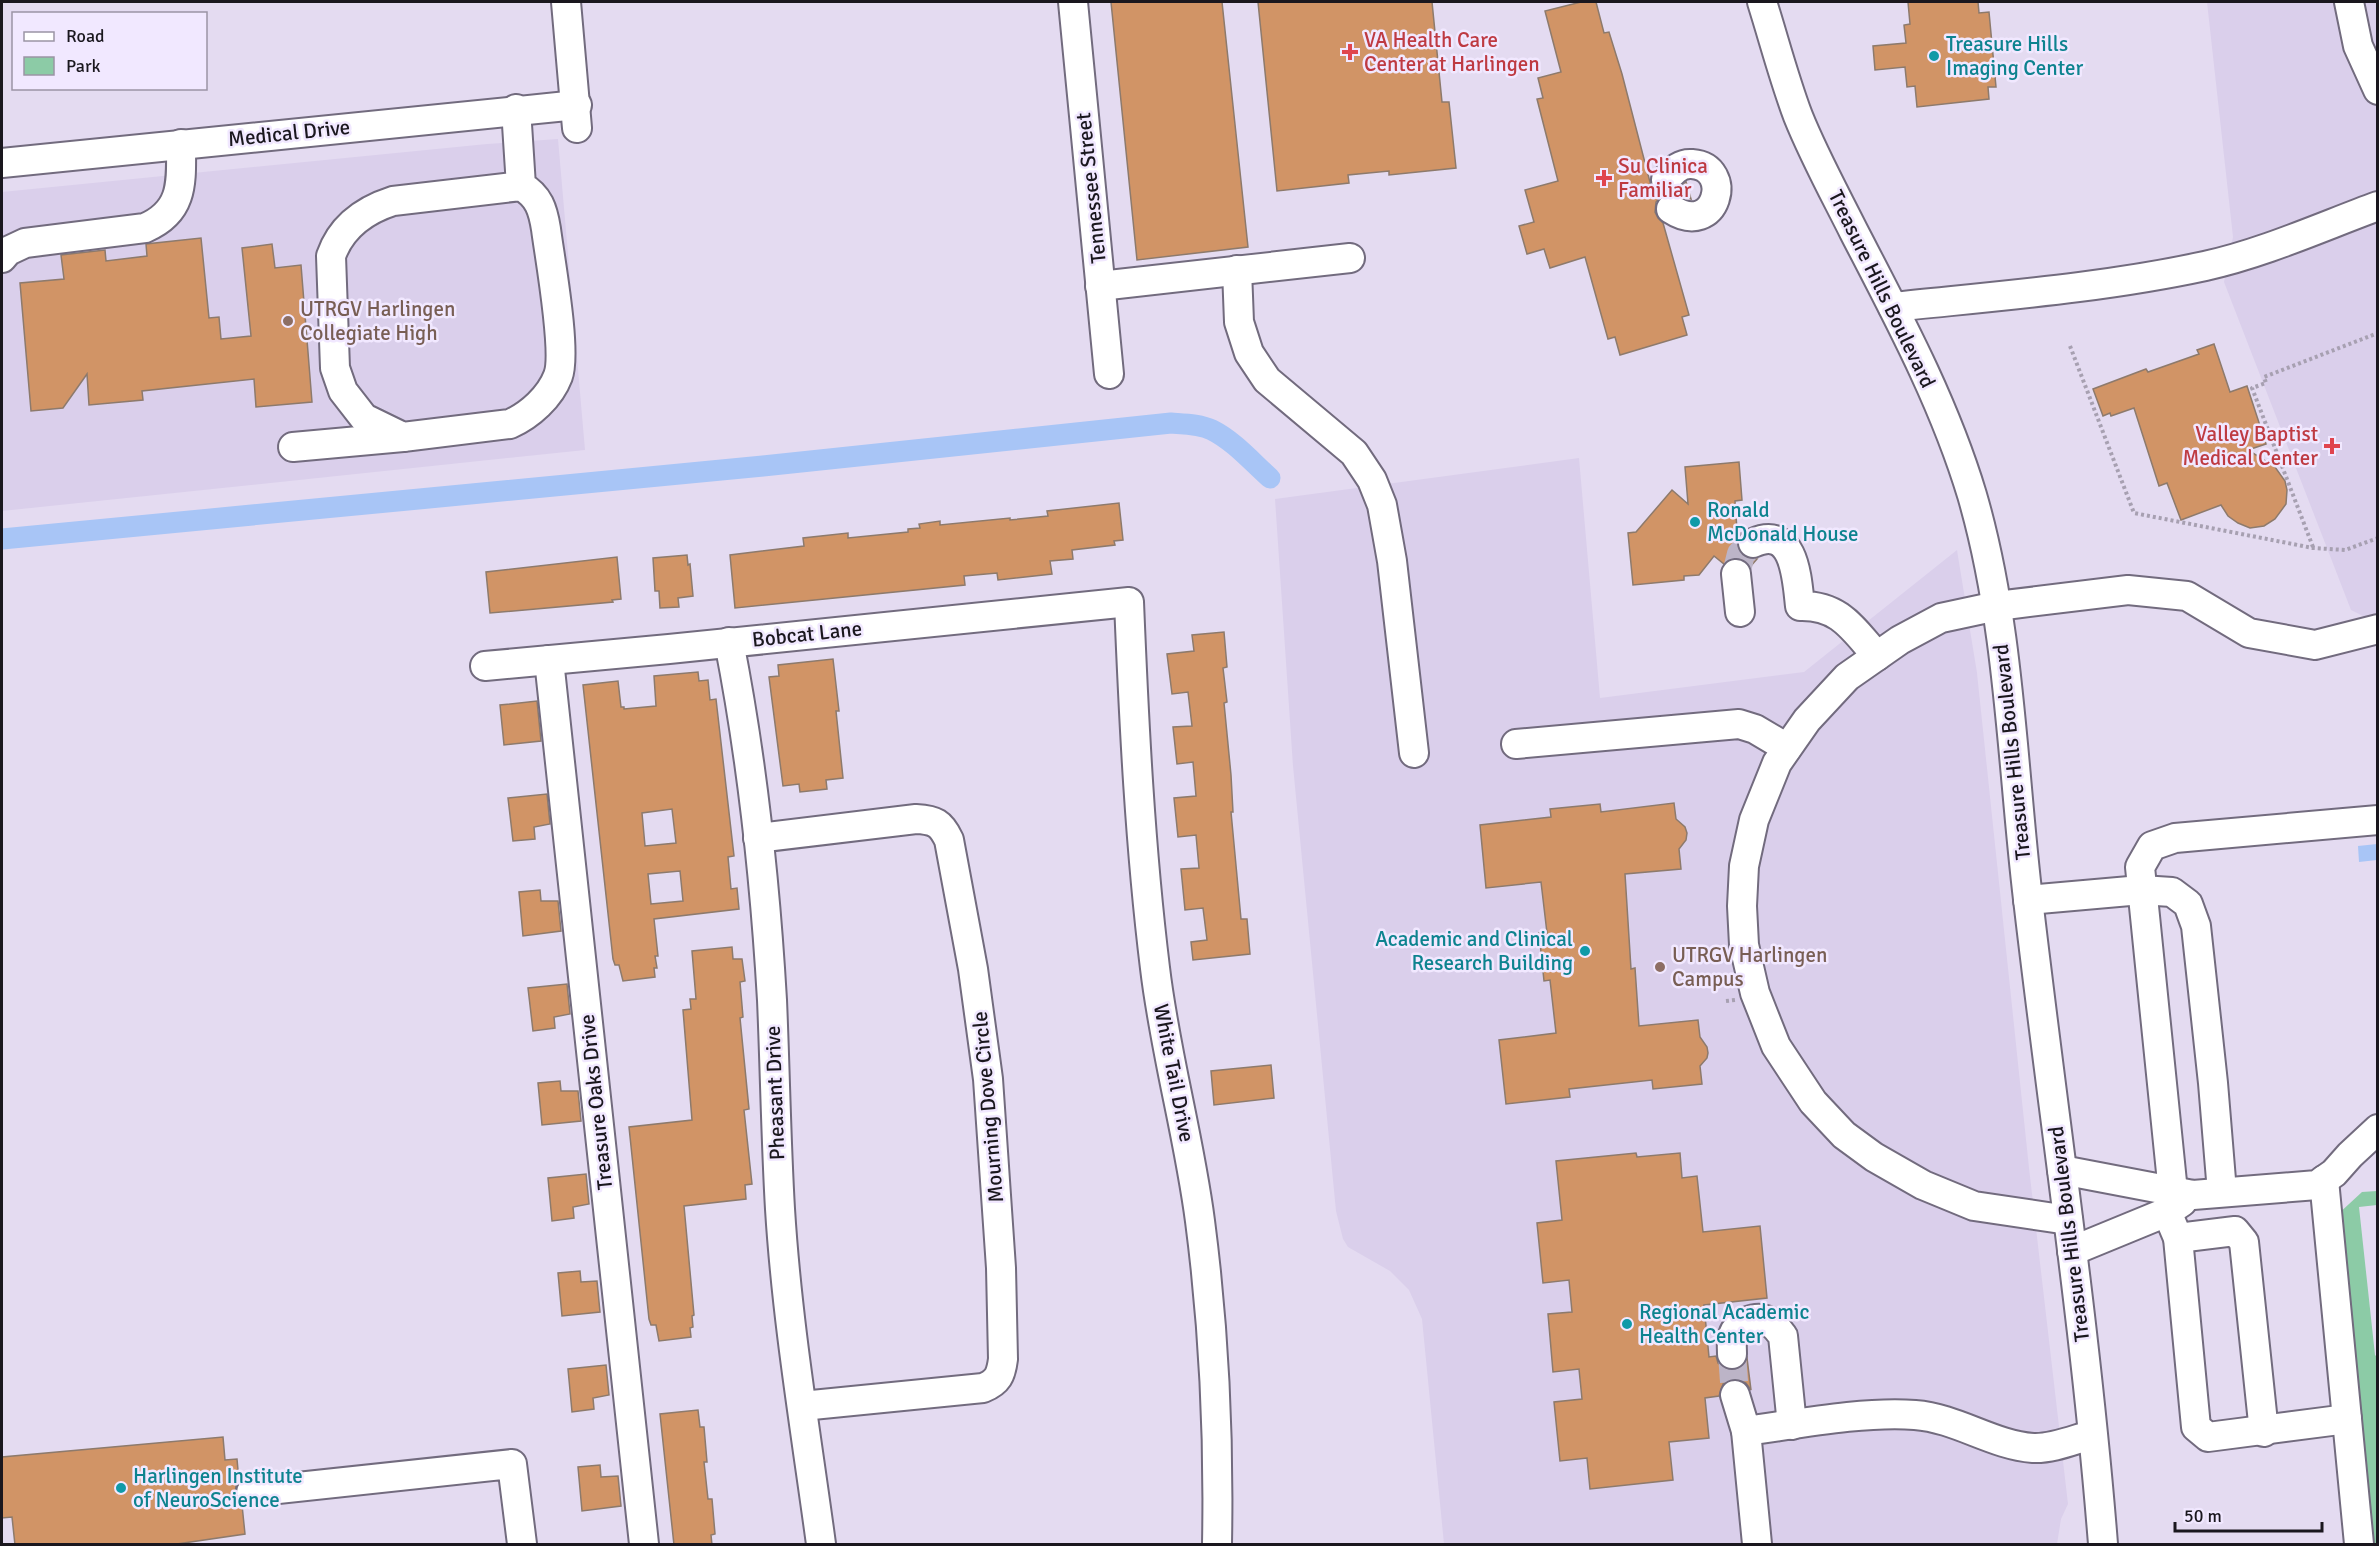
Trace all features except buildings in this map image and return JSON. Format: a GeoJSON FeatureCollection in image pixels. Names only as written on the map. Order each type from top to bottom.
{"type":"FeatureCollection","features":[{"type":"Feature","properties":{"kind":"street","name":"Medical Drive"},"geometry":{"type":"LineString","coordinates":[[2,163],[516,109],[577,116],[566,2]]}},
{"type":"Feature","properties":{"kind":"street","name":"Tennessee Street"},"geometry":{"type":"LineString","coordinates":[[1073,2],[1109,374]]}},
{"type":"Feature","properties":{"kind":"street","name":"Treasure Hills Boulevard"},"geometry":{"type":"LineString","coordinates":[[1762,2],[1798,117],[1940,404],[1957,449],[1984,541],[1997,606],[2028,900],[2072,1251],[2103,1545]]}},
{"type":"Feature","properties":{"kind":"street"},"geometry":{"type":"LineString","coordinates":[[2349,2],[2358,46],[2378,90]]}},
{"type":"Feature","properties":{"kind":"street"},"geometry":{"type":"LineString","coordinates":[[516,109],[521,186]]}},
{"type":"Feature","properties":{"kind":"street"},"geometry":{"type":"LineString","coordinates":[[2,258],[8,251],[25,243],[145,228],[154,224],[170,210],[179,193],[181,144]]}},
{"type":"Feature","properties":{"kind":"street"},"geometry":{"type":"LineString","coordinates":[[1666,180],[1677,167],[1694,164],[1710,172],[1717,188],[1713,205],[1699,216],[1682,216],[1671,210]]}},
{"type":"Feature","properties":{"kind":"street"},"geometry":{"type":"LineString","coordinates":[[293,447],[403,437],[510,424],[524,417],[547,394],[558,375],[562,359],[543,209],[538,200],[521,186],[393,201],[378,205],[347,227],[336,242],[331,256],[335,368],[343,391],[364,418],[403,437]]}},
{"type":"Feature","properties":{"kind":"street"},"geometry":{"type":"LineString","coordinates":[[1893,307],[2059,290],[2206,266],[2266,248],[2378,206]]}},
{"type":"Feature","properties":{"kind":"street"},"geometry":{"type":"LineString","coordinates":[[1100,286],[1350,258]]}},
{"type":"Feature","properties":{"kind":"street"},"geometry":{"type":"LineString","coordinates":[[1237,270],[1239,322],[1249,353],[1266,380],[1354,453],[1372,480],[1382,505],[1392,561],[1414,753]]}},
{"type":"Feature","properties":{"kind":"street"},"geometry":{"type":"LineString","coordinates":[[1753,543],[1763,538],[1785,547],[1793,558],[1800,606],[1815,605],[1831,610],[1843,618],[1877,656]]}},
{"type":"Feature","properties":{"kind":"street"},"geometry":{"type":"LineString","coordinates":[[1736,574],[1740,612]]}},
{"type":"Feature","properties":{"kind":"street"},"geometry":{"type":"LineString","coordinates":[[2068,1220],[1974,1206],[1923,1185],[1874,1157],[1844,1135],[1813,1102],[1776,1046],[1755,993],[1744,945],[1742,906],[1744,866],[1754,820],[1777,763],[1807,720],[1847,677],[1900,640],[1941,618],[1997,606],[2128,590],[2187,596],[2249,633],[2315,645],[2378,629]]}},
{"type":"Feature","properties":{"kind":"street","name":"Bobcat Lane"},"geometry":{"type":"LineString","coordinates":[[485,666],[1129,602]]}},
{"type":"Feature","properties":{"kind":"street","name":"White Tail Drive"},"geometry":{"type":"LineString","coordinates":[[1129,602],[1136,762],[1145,881],[1155,971],[1200,1221],[1211,1338],[1217,1424],[1217,1545]]}},
{"type":"Feature","properties":{"kind":"street","name":"Pheasant Drive"},"geometry":{"type":"LineString","coordinates":[[729,642],[736,677],[758,838],[772,999],[780,1210],[790,1317],[821,1545]]}},
{"type":"Feature","properties":{"kind":"street","name":"Treasure Oaks Drive"},"geometry":{"type":"LineString","coordinates":[[549,660],[644,1545]]}},
{"type":"Feature","properties":{"kind":"street"},"geometry":{"type":"LineString","coordinates":[[1516,744],[1739,724],[1755,729],[1787,748]]}},
{"type":"Feature","properties":{"kind":"street","name":"Mourning Dove Circle"},"geometry":{"type":"LineString","coordinates":[[758,838],[916,819],[930,820],[943,827],[949,840],[980,1018],[996,1178],[1003,1359],[1001,1373],[995,1383],[983,1388],[802,1406]]}},
{"type":"Feature","properties":{"kind":"street"},"geometry":{"type":"LineString","coordinates":[[2347,1419],[2264,1432],[2208,1437],[2196,1427],[2178,1238],[2178,1199],[2140,867],[2152,846],[2175,838],[2378,820]]}},
{"type":"Feature","properties":{"kind":"street"},"geometry":{"type":"LineString","coordinates":[[2028,900],[2141,890],[2172,892],[2188,904],[2196,926],[2222,1192]]}},
{"type":"Feature","properties":{"kind":"street"},"geometry":{"type":"LineString","coordinates":[[2072,1251],[2178,1199],[2222,1192],[2317,1185],[2334,1173],[2378,1129]]}},
{"type":"Feature","properties":{"kind":"street"},"geometry":{"type":"LineString","coordinates":[[2062,1170],[2178,1199]]}},
{"type":"Feature","properties":{"kind":"street"},"geometry":{"type":"LineString","coordinates":[[2324,1180],[2359,1545]]}},
{"type":"Feature","properties":{"kind":"street"},"geometry":{"type":"LineString","coordinates":[[2178,1238],[2235,1231],[2244,1242],[2264,1432]]}},
{"type":"Feature","properties":{"kind":"street"},"geometry":{"type":"LineString","coordinates":[[1732,1354],[1733,1333],[1741,1324],[1764,1319],[1775,1326],[1783,1336],[1792,1425]]}},
{"type":"Feature","properties":{"kind":"street"},"geometry":{"type":"LineString","coordinates":[[1735,1395],[1746,1431],[1757,1545]]}},
{"type":"Feature","properties":{"kind":"street"},"geometry":{"type":"LineString","coordinates":[[1746,1431],[1877,1416],[1913,1415],[1939,1418],[2008,1444],[2036,1448],[2061,1444],[2091,1435]]}},
{"type":"Feature","properties":{"kind":"street"},"geometry":{"type":"LineString","coordinates":[[250,1492],[512,1464],[522,1545]]}},
{"type":"Feature","properties":{"kind":"path"},"geometry":{"type":"LineString","coordinates":[[2313,548],[2252,388],[2266,382],[2264,377],[2378,333]]}},
{"type":"Feature","properties":{"kind":"path"},"geometry":{"type":"LineString","coordinates":[[2070,346],[2134,513],[2313,548],[2345,550],[2378,538]]}},
{"type":"Feature","properties":{"kind":"shaded area","name":"Valley Baptist Medical Center"},"geometry":{"type":"Polygon","coordinates":[[[2207,2],[2377,2],[2377,623],[2351,610],[2224,282],[2233,237],[2207,2]]]}},
{"type":"Feature","properties":{"kind":"shaded area","name":"UTRGV Harlingen Collegiate High"},"geometry":{"type":"Polygon","coordinates":[[[558,139],[585,450],[2,511],[2,192],[558,139]]]}},
{"type":"Feature","properties":{"kind":"shaded area","name":"UTRGV Harlingen Campus"},"geometry":{"type":"Polygon","coordinates":[[[1579,458],[1600,698],[1804,672],[1957,550],[1977,673],[2029,1168],[2068,1504],[2061,1519],[2057,1544],[1444,1544],[1422,1319],[1409,1290],[1390,1271],[1348,1247],[1343,1239],[1336,1211],[1293,766],[1275,499],[1579,458]]]}},
{"type":"Feature","properties":{"kind":"green space"},"geometry":{"type":"Polygon","coordinates":[[[2377,1191],[2377,1205],[2359,1207],[2377,1357],[2377,1544],[2375,1544],[2371,1540],[2336,1216],[2362,1192],[2377,1191]]]}},
{"type":"Feature","properties":{"kind":"water"},"geometry":{"type":"Polygon","coordinates":[[[2377,844],[2377,860],[2359,862],[2358,846],[2377,844]]]}},
{"type":"Feature","properties":{"kind":"waterway"},"geometry":{"type":"LineString","coordinates":[[2,539],[763,466],[1171,423],[1197,425],[1212,430],[1235,446],[1270,478]]}},
{"type":"Feature","properties":{"kind":"tunnel"},"geometry":{"type":"LineString","coordinates":[[1736,574],[1741,554],[1753,543]]}},
{"type":"Feature","properties":{"kind":"tunnel"},"geometry":{"type":"LineString","coordinates":[[1732,1354],[1735,1395]]}},
{"type":"Feature","properties":{"kind":"place","name":"VA Health Care Center at Harlingen"},"geometry":{"type":"Point","coordinates":[1350,52]}},
{"type":"Feature","properties":{"kind":"place","name":"Treasure Hills Imaging Center"},"geometry":{"type":"Point","coordinates":[1934,56]}},
{"type":"Feature","properties":{"kind":"place","name":"Su Clinica Familiar"},"geometry":{"type":"Point","coordinates":[1604,178]}},
{"type":"Feature","properties":{"kind":"place","name":"UTRGV Harlingen Collegiate High"},"geometry":{"type":"Point","coordinates":[288,321]}},
{"type":"Feature","properties":{"kind":"place","name":"Valley Baptist Medical Center"},"geometry":{"type":"Point","coordinates":[2332,446]}},
{"type":"Feature","properties":{"kind":"place","name":"Ronald McDonald House"},"geometry":{"type":"Point","coordinates":[1695,522]}},
{"type":"Feature","properties":{"kind":"place","name":"Academic and Clinical Research Building"},"geometry":{"type":"Point","coordinates":[1585,951]}},
{"type":"Feature","properties":{"kind":"place","name":"UTRGV Harlingen Campus"},"geometry":{"type":"Point","coordinates":[1660,967]}},
{"type":"Feature","properties":{"kind":"place","name":"Regional Academic Health Center"},"geometry":{"type":"Point","coordinates":[1627,1324]}},
{"type":"Feature","properties":{"kind":"place","name":"Harlingen Institute of NeuroScience"},"geometry":{"type":"Point","coordinates":[121,1488]}}]}
